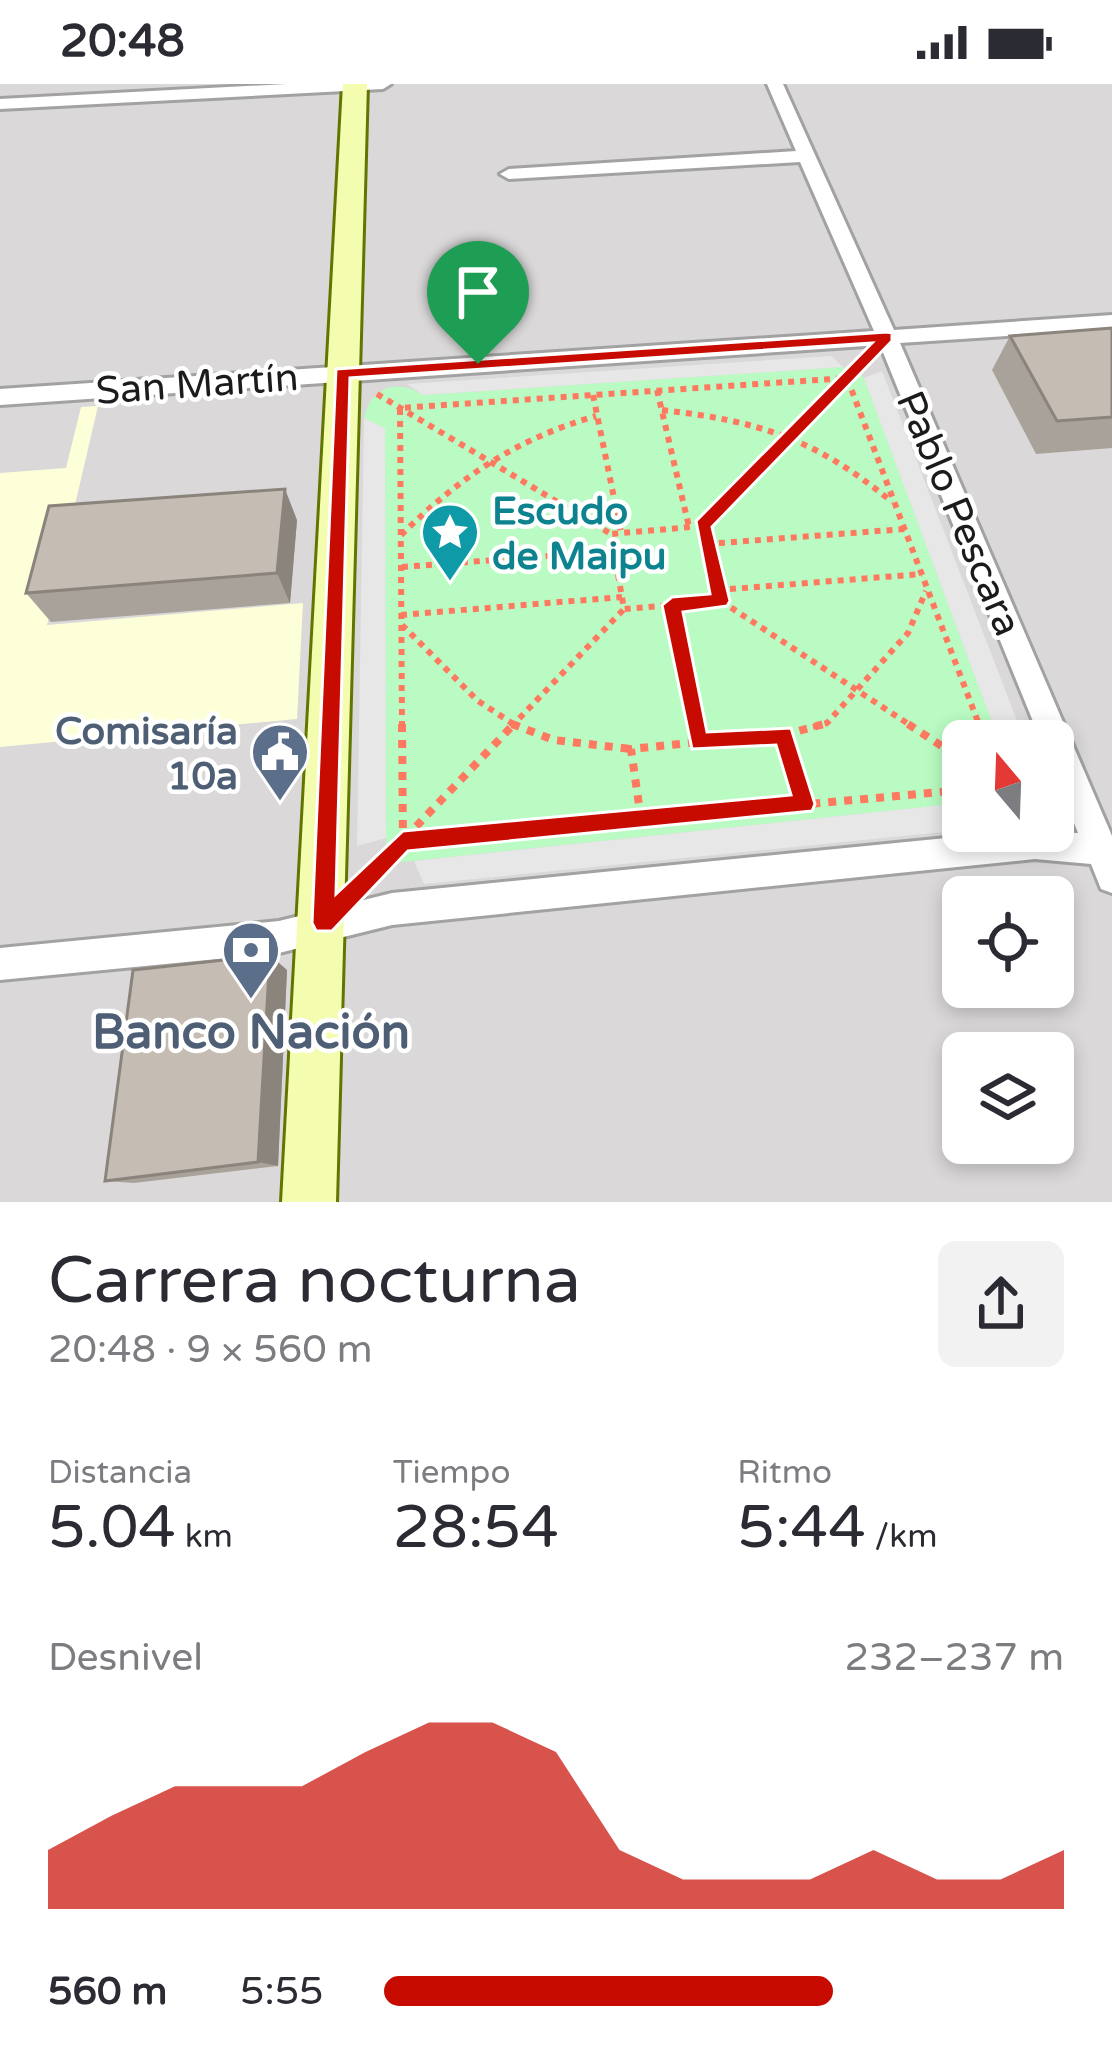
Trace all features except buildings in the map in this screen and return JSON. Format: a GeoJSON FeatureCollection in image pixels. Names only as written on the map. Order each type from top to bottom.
{"type":"FeatureCollection","features":[{"type":"Feature","properties":{"kind":"main road"},"geometry":{"type":"LineString","coordinates":[[309,1202],[355,85]]}},
{"type":"Feature","properties":{"kind":"street"},"geometry":{"type":"LineString","coordinates":[[0,104],[383,84]]}},
{"type":"Feature","properties":{"kind":"street","name":"Pablo Pescara"},"geometry":{"type":"LineString","coordinates":[[775,84],[1108,860]]}},
{"type":"Feature","properties":{"kind":"street"},"geometry":{"type":"LineString","coordinates":[[508,174],[808,156]]}},
{"type":"Feature","properties":{"kind":"street","name":"San Martín"},"geometry":{"type":"LineString","coordinates":[[0,398],[1112,322]]}},
{"type":"Feature","properties":{"kind":"street"},"geometry":{"type":"LineString","coordinates":[[0,964],[279,938],[392,909],[1035,844],[1108,860]]}},
{"type":"Feature","properties":{"kind":"path"},"geometry":{"type":"LineString","coordinates":[[342,373],[611,533],[621,533],[702,526],[887,337]]}},
{"type":"Feature","properties":{"kind":"path"},"geometry":{"type":"LineString","coordinates":[[400,408],[847,377]]}},
{"type":"Feature","properties":{"kind":"path"},"geometry":{"type":"LineString","coordinates":[[847,377],[978,720]]}},
{"type":"Feature","properties":{"kind":"path"},"geometry":{"type":"LineString","coordinates":[[657,390],[689,527]]}},
{"type":"Feature","properties":{"kind":"path"},"geometry":{"type":"LineString","coordinates":[[592,395],[621,533]]}},
{"type":"Feature","properties":{"kind":"path"},"geometry":{"type":"LineString","coordinates":[[400,408],[403,841]]}},
{"type":"Feature","properties":{"kind":"path"},"geometry":{"type":"LineString","coordinates":[[662,410],[739,418],[793,433],[845,460],[895,504]]}},
{"type":"Feature","properties":{"kind":"path"},"geometry":{"type":"LineString","coordinates":[[401,535],[485,459],[536,431],[596,416]]}},
{"type":"Feature","properties":{"kind":"path"},"geometry":{"type":"LineString","coordinates":[[702,526],[721,601]]}},
{"type":"Feature","properties":{"kind":"path"},"geometry":{"type":"LineString","coordinates":[[706,544],[905,529]]}},
{"type":"Feature","properties":{"kind":"path"},"geometry":{"type":"LineString","coordinates":[[611,533],[624,609]]}},
{"type":"Feature","properties":{"kind":"path"},"geometry":{"type":"LineString","coordinates":[[401,567],[614,551]]}},
{"type":"Feature","properties":{"kind":"path"},"geometry":{"type":"LineString","coordinates":[[718,590],[922,574]]}},
{"type":"Feature","properties":{"kind":"path"},"geometry":{"type":"LineString","coordinates":[[401,620],[473,700],[512,727],[571,747],[631,749],[784,735],[826,723],[908,633],[927,588]]}},
{"type":"Feature","properties":{"kind":"path"},"geometry":{"type":"LineString","coordinates":[[401,620],[622,597]]}},
{"type":"Feature","properties":{"kind":"path"},"geometry":{"type":"LineString","coordinates":[[324,923],[624,609],[721,601],[942,746]]}},
{"type":"Feature","properties":{"kind":"path"},"geometry":{"type":"LineString","coordinates":[[672,605],[699,742]]}},
{"type":"Feature","properties":{"kind":"path"},"geometry":{"type":"LineString","coordinates":[[784,735],[804,804]]}},
{"type":"Feature","properties":{"kind":"path"},"geometry":{"type":"LineString","coordinates":[[631,749],[641,819]]}},
{"type":"Feature","properties":{"kind":"path"},"geometry":{"type":"LineString","coordinates":[[403,841],[942,792]]}},
{"type":"Feature","properties":{"kind":"shaded area"},"geometry":{"type":"Polygon","coordinates":[[[0,84],[1112,84],[1112,1202],[0,1202],[0,84]]]}},
{"type":"Feature","properties":{"kind":"shaded area"},"geometry":{"type":"Polygon","coordinates":[[[831,356],[843,367],[423,395],[407,384],[831,356]]]}},
{"type":"Feature","properties":{"kind":"shaded area"},"geometry":{"type":"Polygon","coordinates":[[[882,371],[1017,720],[991,720],[864,378],[882,371]]]}},
{"type":"Feature","properties":{"kind":"shaded area"},"geometry":{"type":"Polygon","coordinates":[[[98,406],[47,625],[303,603],[297,719],[0,747],[0,473],[66,468],[81,407],[98,406]]]}},
{"type":"Feature","properties":{"kind":"shaded area"},"geometry":{"type":"Polygon","coordinates":[[[364,418],[385,428],[386,838],[357,846],[364,418]]]}},
{"type":"Feature","properties":{"kind":"shaded area"},"geometry":{"type":"Polygon","coordinates":[[[942,805],[942,832],[424,884],[414,861],[942,805]]]}},
{"type":"Feature","properties":{"kind":"green space"},"geometry":{"type":"Polygon","coordinates":[[[856,368],[864,378],[991,720],[942,720],[942,805],[402,862],[390,855],[386,842],[385,429],[364,418],[367,407],[386,388],[404,387],[423,395],[856,368]]]}},
{"type":"Feature","properties":{"kind":"place","name":"Escudo de Maipu"},"geometry":{"type":"Point","coordinates":[450,583]}},
{"type":"Feature","properties":{"kind":"place","name":"Comisaría 10a"},"geometry":{"type":"Point","coordinates":[280,803]}},
{"type":"Feature","properties":{"kind":"place","name":"Banco Nación"},"geometry":{"type":"Point","coordinates":[251,1001]}},
{"type":"Feature","properties":{"kind":"route"},"geometry":{"type":"LineString","coordinates":[[887,337],[702,526],[721,601],[672,605],[699,742],[784,735],[804,804],[403,841],[324,923],[342,373],[478,364],[887,337]]}}]}
